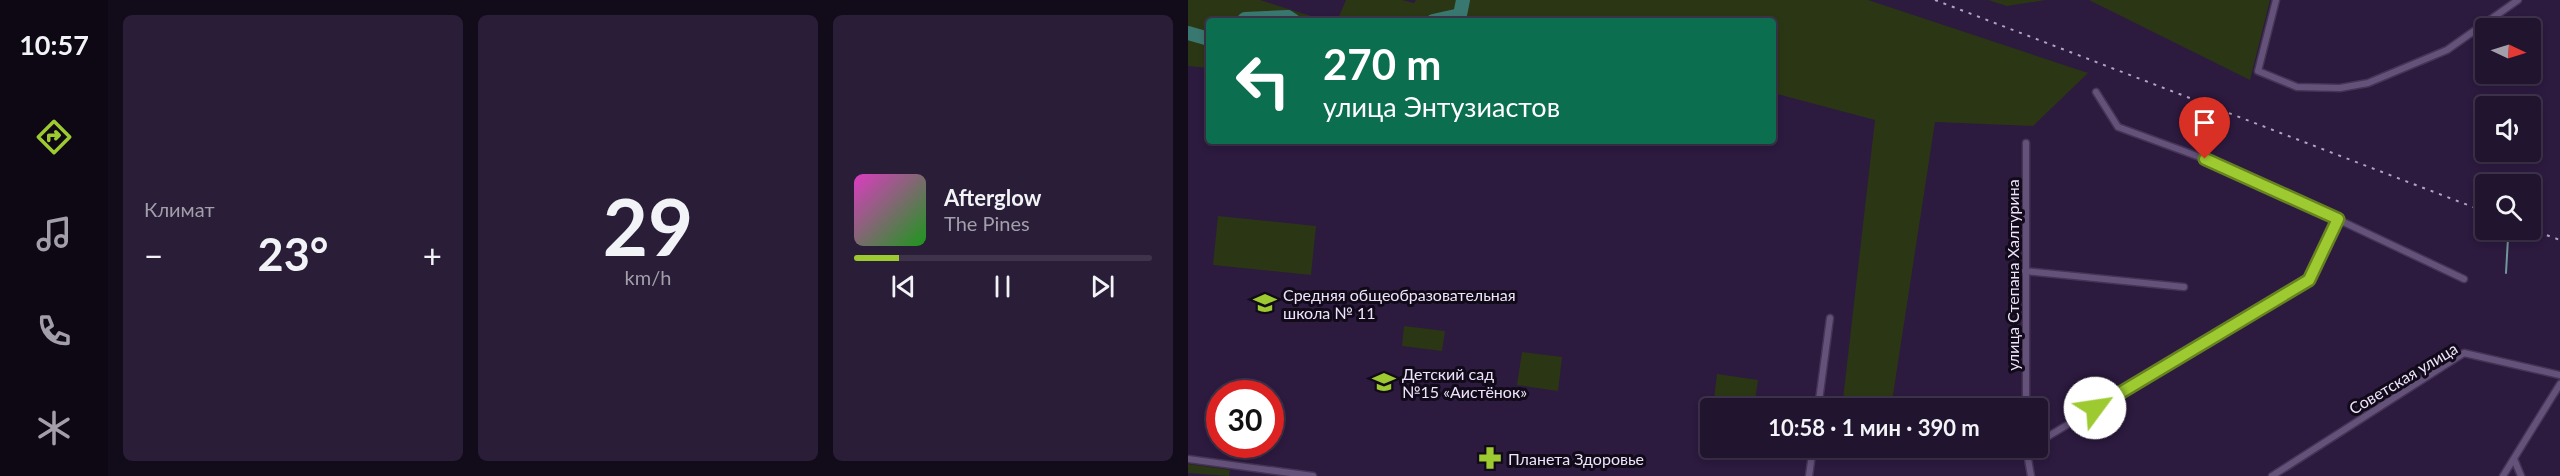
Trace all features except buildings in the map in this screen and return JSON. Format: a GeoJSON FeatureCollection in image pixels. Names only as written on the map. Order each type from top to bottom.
{"type":"FeatureCollection","features":[{"type":"Feature","properties":{"kind":"street"},"geometry":{"type":"LineString","coordinates":[[2276,0],[2258,72],[2297,87],[2340,88],[2368,83],[2447,50],[2518,0]]}},
{"type":"Feature","properties":{"kind":"street"},"geometry":{"type":"LineString","coordinates":[[2096,92],[2118,127],[2227,167],[2464,279]]}},
{"type":"Feature","properties":{"kind":"street","name":"улица Степана Халтурина"},"geometry":{"type":"LineString","coordinates":[[2026,143],[2026,398]]}},
{"type":"Feature","properties":{"kind":"street"},"geometry":{"type":"LineString","coordinates":[[2048,436],[2309,280],[2338,219]]}},
{"type":"Feature","properties":{"kind":"street"},"geometry":{"type":"LineString","coordinates":[[2025,271],[2184,286]]}},
{"type":"Feature","properties":{"kind":"street"},"geometry":{"type":"LineString","coordinates":[[1819,398],[1830,318]]}},
{"type":"Feature","properties":{"kind":"street","name":"Советская улица"},"geometry":{"type":"LineString","coordinates":[[2272,476],[2464,353],[2560,375]]}},
{"type":"Feature","properties":{"kind":"street"},"geometry":{"type":"LineString","coordinates":[[2503,476],[2560,384]]}},
{"type":"Feature","properties":{"kind":"street"},"geometry":{"type":"LineString","coordinates":[[1809,476],[1811,458]]}},
{"type":"Feature","properties":{"kind":"street"},"geometry":{"type":"LineString","coordinates":[[2029,458],[2031,476]]}},
{"type":"Feature","properties":{"kind":"street"},"geometry":{"type":"LineString","coordinates":[[1188,459],[1313,476]]}},
{"type":"Feature","properties":{"kind":"street"},"geometry":{"type":"LineString","coordinates":[[2514,459],[2521,476]]}},
{"type":"Feature","properties":{"kind":"green space"},"geometry":{"type":"Polygon","coordinates":[[[1188,0],[1260,0],[1317,18],[1206,18],[1206,68],[1188,66],[1188,0]]]}},
{"type":"Feature","properties":{"kind":"green space"},"geometry":{"type":"Polygon","coordinates":[[[1346,0],[1402,0],[1414,3],[1416,0],[1868,0],[2088,73],[2033,126],[1935,122],[1893,398],[1843,398],[1875,120],[1776,94],[1776,18],[1338,18],[1346,0]]]}},
{"type":"Feature","properties":{"kind":"green space"},"geometry":{"type":"Polygon","coordinates":[[[1988,0],[2046,0],[2007,6],[1988,0]]]}},
{"type":"Feature","properties":{"kind":"green space"},"geometry":{"type":"Polygon","coordinates":[[[2089,0],[2270,0],[2250,80],[2089,0]]]}},
{"type":"Feature","properties":{"kind":"green space"},"geometry":{"type":"Polygon","coordinates":[[[1218,216],[1316,226],[1311,275],[1213,265],[1218,216]]]}},
{"type":"Feature","properties":{"kind":"green space"},"geometry":{"type":"Polygon","coordinates":[[[1404,326],[1445,331],[1442,351],[1402,346],[1404,326]]]}},
{"type":"Feature","properties":{"kind":"green space"},"geometry":{"type":"Polygon","coordinates":[[[1522,352],[1562,357],[1558,391],[1517,385],[1522,352]]]}},
{"type":"Feature","properties":{"kind":"green space"},"geometry":{"type":"Polygon","coordinates":[[[1717,374],[1758,380],[1755,398],[1714,398],[1717,374]]]}},
{"type":"Feature","properties":{"kind":"green space"},"geometry":{"type":"Polygon","coordinates":[[[1188,464],[1230,470],[1229,476],[1188,473],[1188,464]]]}},
{"type":"Feature","properties":{"kind":"waterway"},"geometry":{"type":"LineString","coordinates":[[1446,18],[1460,15],[1463,0]]}},
{"type":"Feature","properties":{"kind":"waterway"},"geometry":{"type":"LineString","coordinates":[[1266,18],[1290,18]]}},
{"type":"Feature","properties":{"kind":"waterway"},"geometry":{"type":"LineString","coordinates":[[1188,33],[1206,38]]}},
{"type":"Feature","properties":{"kind":"waterway"},"geometry":{"type":"LineString","coordinates":[[2506,273],[2508,240]]}},
{"type":"Feature","properties":{"kind":"railway"},"geometry":{"type":"LineString","coordinates":[[1935,0],[2475,208]]}},
{"type":"Feature","properties":{"kind":"railway"},"geometry":{"type":"LineString","coordinates":[[2541,233],[2560,240]]}},
{"type":"Feature","properties":{"kind":"place","name":"Средняя общеобразовательная школа № 11"},"geometry":{"type":"Point","coordinates":[1265,303]}},
{"type":"Feature","properties":{"kind":"place","name":"Детский сад №15 «Аистёнок»"},"geometry":{"type":"Point","coordinates":[1384,382]}},
{"type":"Feature","properties":{"kind":"place","name":"Планета Здоровье"},"geometry":{"type":"Point","coordinates":[1490,458]}},
{"type":"Feature","properties":{"kind":"route"},"geometry":{"type":"LineString","coordinates":[[2095,408],[2309,280],[2338,219],[2205,159]]}}]}
